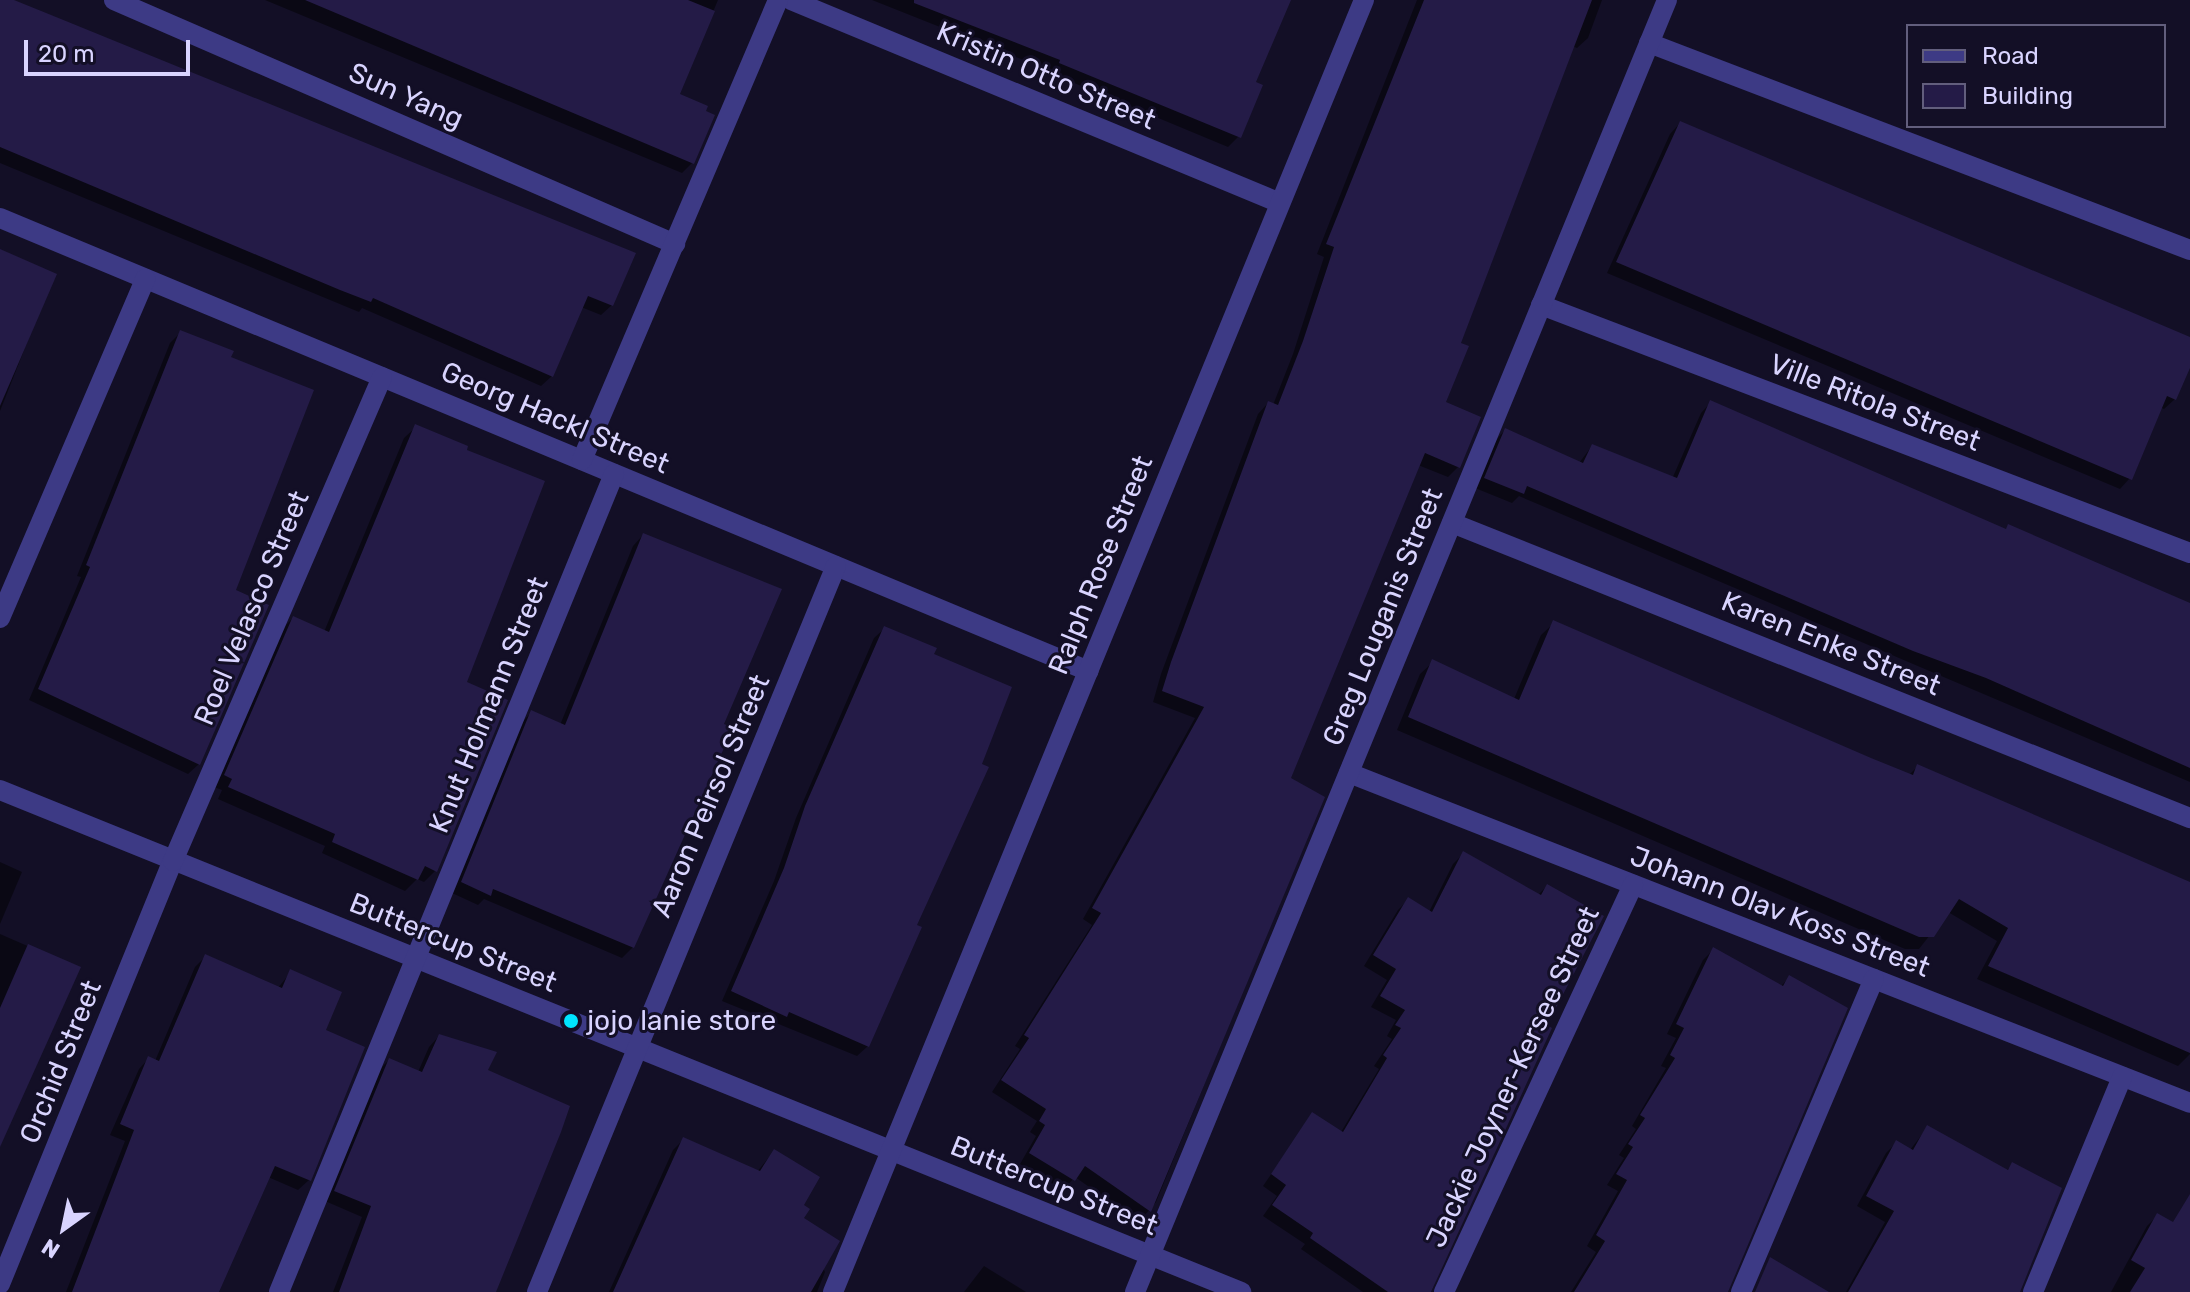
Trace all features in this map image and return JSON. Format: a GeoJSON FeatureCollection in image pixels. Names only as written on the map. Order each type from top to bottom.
{"type":"FeatureCollection","features":[{"type":"Feature","properties":{"kind":"street","name":"Sun Yang"},"geometry":{"type":"LineString","coordinates":[[114,0],[675,244]]}},
{"type":"Feature","properties":{"kind":"street"},"geometry":{"type":"LineString","coordinates":[[582,460],[778,0]]}},
{"type":"Feature","properties":{"kind":"street","name":"Kristin Otto Street"},"geometry":{"type":"LineString","coordinates":[[791,0],[1280,203]]}},
{"type":"Feature","properties":{"kind":"street","name":"Ralph Rose Street"},"geometry":{"type":"LineString","coordinates":[[833,1292],[1364,0]]}},
{"type":"Feature","properties":{"kind":"street","name":"Greg Louganis Street"},"geometry":{"type":"LineString","coordinates":[[1135,1292],[1667,0]]}},
{"type":"Feature","properties":{"kind":"street"},"geometry":{"type":"LineString","coordinates":[[1649,43],[2190,250]]}},
{"type":"Feature","properties":{"kind":"street","name":"Georg Hackl Street"},"geometry":{"type":"LineString","coordinates":[[0,218],[1088,671]]}},
{"type":"Feature","properties":{"kind":"street"},"geometry":{"type":"LineString","coordinates":[[0,618],[145,279]]}},
{"type":"Feature","properties":{"kind":"street","name":"Ville Ritola Street"},"geometry":{"type":"LineString","coordinates":[[1541,305],[2188,546]]}},
{"type":"Feature","properties":{"kind":"street","name":"Roel Velasco Street"},"geometry":{"type":"LineString","coordinates":[[173,861],[382,377]]}},
{"type":"Feature","properties":{"kind":"street","name":"Knut Holmann Street"},"geometry":{"type":"LineString","coordinates":[[279,1292],[614,474]]}},
{"type":"Feature","properties":{"kind":"street","name":"Karen Enke Street"},"geometry":{"type":"LineString","coordinates":[[1452,523],[2190,818]]}},
{"type":"Feature","properties":{"kind":"street","name":"Aaron Peirsol Street"},"geometry":{"type":"LineString","coordinates":[[537,1292],[836,566]]}},
{"type":"Feature","properties":{"kind":"street","name":"Johann Olav Koss Street"},"geometry":{"type":"LineString","coordinates":[[1349,773],[2190,1103]]}},
{"type":"Feature","properties":{"kind":"street","name":"Buttercup Street"},"geometry":{"type":"LineString","coordinates":[[0,790],[1241,1292]]}},
{"type":"Feature","properties":{"kind":"street","name":"Orchid Street"},"geometry":{"type":"LineString","coordinates":[[0,1284],[173,861]]}},
{"type":"Feature","properties":{"kind":"street","name":"Jackie Joyner-Kersee Street"},"geometry":{"type":"LineString","coordinates":[[1444,1292],[1633,885]]}},
{"type":"Feature","properties":{"kind":"street"},"geometry":{"type":"LineString","coordinates":[[1741,1292],[1874,979]]}},
{"type":"Feature","properties":{"kind":"street"},"geometry":{"type":"LineString","coordinates":[[2033,1292],[2122,1077]]}},
{"type":"Feature","properties":{"kind":"building"},"geometry":{"type":"Polygon","coordinates":[[[0,0],[14,0],[636,253],[613,306],[588,296],[553,377],[373,298],[371,302],[340,290],[0,147],[0,0]]]}},
{"type":"Feature","properties":{"kind":"building"},"geometry":{"type":"Polygon","coordinates":[[[305,0],[688,0],[715,11],[680,94],[708,106],[706,111],[715,115],[694,164],[305,0]]]}},
{"type":"Feature","properties":{"kind":"building"},"geometry":{"type":"Polygon","coordinates":[[[914,0],[1291,0],[1256,82],[1263,85],[1241,138],[1059,63],[1060,60],[914,3],[914,0]]]}},
{"type":"Feature","properties":{"kind":"building"},"geometry":{"type":"Polygon","coordinates":[[[1424,0],[1592,0],[1461,343],[1469,346],[1446,402],[1481,417],[1460,468],[1425,453],[1291,778],[1325,797],[1151,1212],[1085,1166],[1075,1181],[1029,1153],[1045,1125],[1039,1121],[1046,1109],[1001,1080],[1029,1038],[1024,1035],[1101,913],[1092,908],[1204,707],[1162,691],[1171,662],[1268,401],[1278,405],[1303,341],[1334,247],[1326,244],[1424,0]]]}},
{"type":"Feature","properties":{"kind":"building"},"geometry":{"type":"Polygon","coordinates":[[[1680,121],[2190,337],[2190,368],[2176,400],[2167,396],[2132,480],[1616,262],[1680,121]]]}},
{"type":"Feature","properties":{"kind":"building"},"geometry":{"type":"Polygon","coordinates":[[[0,249],[57,274],[0,406],[0,249]]]}},
{"type":"Feature","properties":{"kind":"building"},"geometry":{"type":"Polygon","coordinates":[[[180,330],[234,351],[231,357],[314,390],[236,590],[269,605],[200,765],[38,689],[90,567],[86,565],[180,330]]]}},
{"type":"Feature","properties":{"kind":"building"},"geometry":{"type":"Polygon","coordinates":[[[1710,400],[2006,529],[2008,524],[2190,603],[2190,768],[1986,678],[1913,651],[1527,486],[1524,494],[1484,478],[1505,428],[1583,463],[1592,444],[1677,478],[1710,400]]]}},
{"type":"Feature","properties":{"kind":"building"},"geometry":{"type":"Polygon","coordinates":[[[415,424],[468,446],[467,450],[545,481],[467,682],[508,700],[437,872],[425,866],[418,880],[332,842],[335,834],[228,787],[232,779],[224,775],[293,616],[329,632],[415,424]]]}},
{"type":"Feature","properties":{"kind":"building"},"geometry":{"type":"Polygon","coordinates":[[[643,533],[782,589],[724,724],[733,728],[634,948],[493,889],[491,896],[461,882],[531,710],[565,725],[643,533]]]}},
{"type":"Feature","properties":{"kind":"building"},"geometry":{"type":"Polygon","coordinates":[[[1553,620],[1871,758],[1913,775],[1917,764],[2190,882],[2190,1053],[1988,966],[2008,928],[1959,899],[1934,937],[1919,937],[1408,717],[1432,659],[1519,700],[1553,620]]]}},
{"type":"Feature","properties":{"kind":"building"},"geometry":{"type":"Polygon","coordinates":[[[884,626],[937,648],[934,654],[1012,687],[982,764],[989,767],[917,925],[922,927],[869,1047],[789,1012],[787,1017],[731,991],[784,868],[805,806],[884,626]]]}},
{"type":"Feature","properties":{"kind":"building"},"geometry":{"type":"Polygon","coordinates":[[[1463,851],[1541,895],[1547,884],[1604,916],[1547,1025],[1552,1028],[1431,1292],[1388,1292],[1310,1238],[1313,1233],[1272,1205],[1286,1185],[1271,1174],[1312,1112],[1343,1132],[1387,1058],[1383,1055],[1401,1028],[1395,1025],[1405,1010],[1380,996],[1396,969],[1373,955],[1408,897],[1432,912],[1463,851]]]}},
{"type":"Feature","properties":{"kind":"building"},"geometry":{"type":"Polygon","coordinates":[[[28,944],[81,967],[0,1147],[0,1008],[28,944]]]}},
{"type":"Feature","properties":{"kind":"building"},"geometry":{"type":"Polygon","coordinates":[[[1713,947],[1783,986],[1789,975],[1848,1008],[1728,1292],[1574,1292],[1605,1241],[1596,1235],[1627,1180],[1616,1174],[1633,1147],[1628,1144],[1645,1118],[1640,1115],[1675,1058],[1670,1055],[1684,1028],[1676,1024],[1713,947]]]}},
{"type":"Feature","properties":{"kind":"building"},"geometry":{"type":"Polygon","coordinates":[[[205,954],[282,988],[290,969],[342,992],[326,1030],[365,1047],[311,1181],[275,1166],[219,1292],[72,1292],[134,1130],[120,1124],[148,1056],[159,1061],[205,954]]]}},
{"type":"Feature","properties":{"kind":"building"},"geometry":{"type":"Polygon","coordinates":[[[439,1034],[497,1052],[488,1070],[570,1106],[561,1132],[496,1292],[339,1292],[371,1206],[334,1191],[389,1058],[422,1072],[439,1034]]]}},
{"type":"Feature","properties":{"kind":"building"},"geometry":{"type":"Polygon","coordinates":[[[1927,1125],[2008,1170],[2012,1162],[2062,1188],[2020,1292],[1848,1292],[1894,1211],[1866,1196],[1896,1140],[1913,1150],[1927,1125]]]}},
{"type":"Feature","properties":{"kind":"building"},"geometry":{"type":"Polygon","coordinates":[[[683,1137],[760,1171],[774,1149],[820,1177],[804,1205],[810,1209],[804,1218],[840,1241],[811,1292],[613,1292],[683,1137]]]}},
{"type":"Feature","properties":{"kind":"building"},"geometry":{"type":"Polygon","coordinates":[[[2190,1194],[2190,1292],[2130,1292],[2145,1268],[2131,1260],[2157,1213],[2173,1222],[2190,1194]]]}},
{"type":"Feature","properties":{"kind":"building"},"geometry":{"type":"Polygon","coordinates":[[[1770,1257],[1829,1292],[1755,1292],[1770,1257]]]}},
{"type":"Feature","properties":{"kind":"place","name":"jojo lanie store"},"geometry":{"type":"Point","coordinates":[571,1021]}}]}
